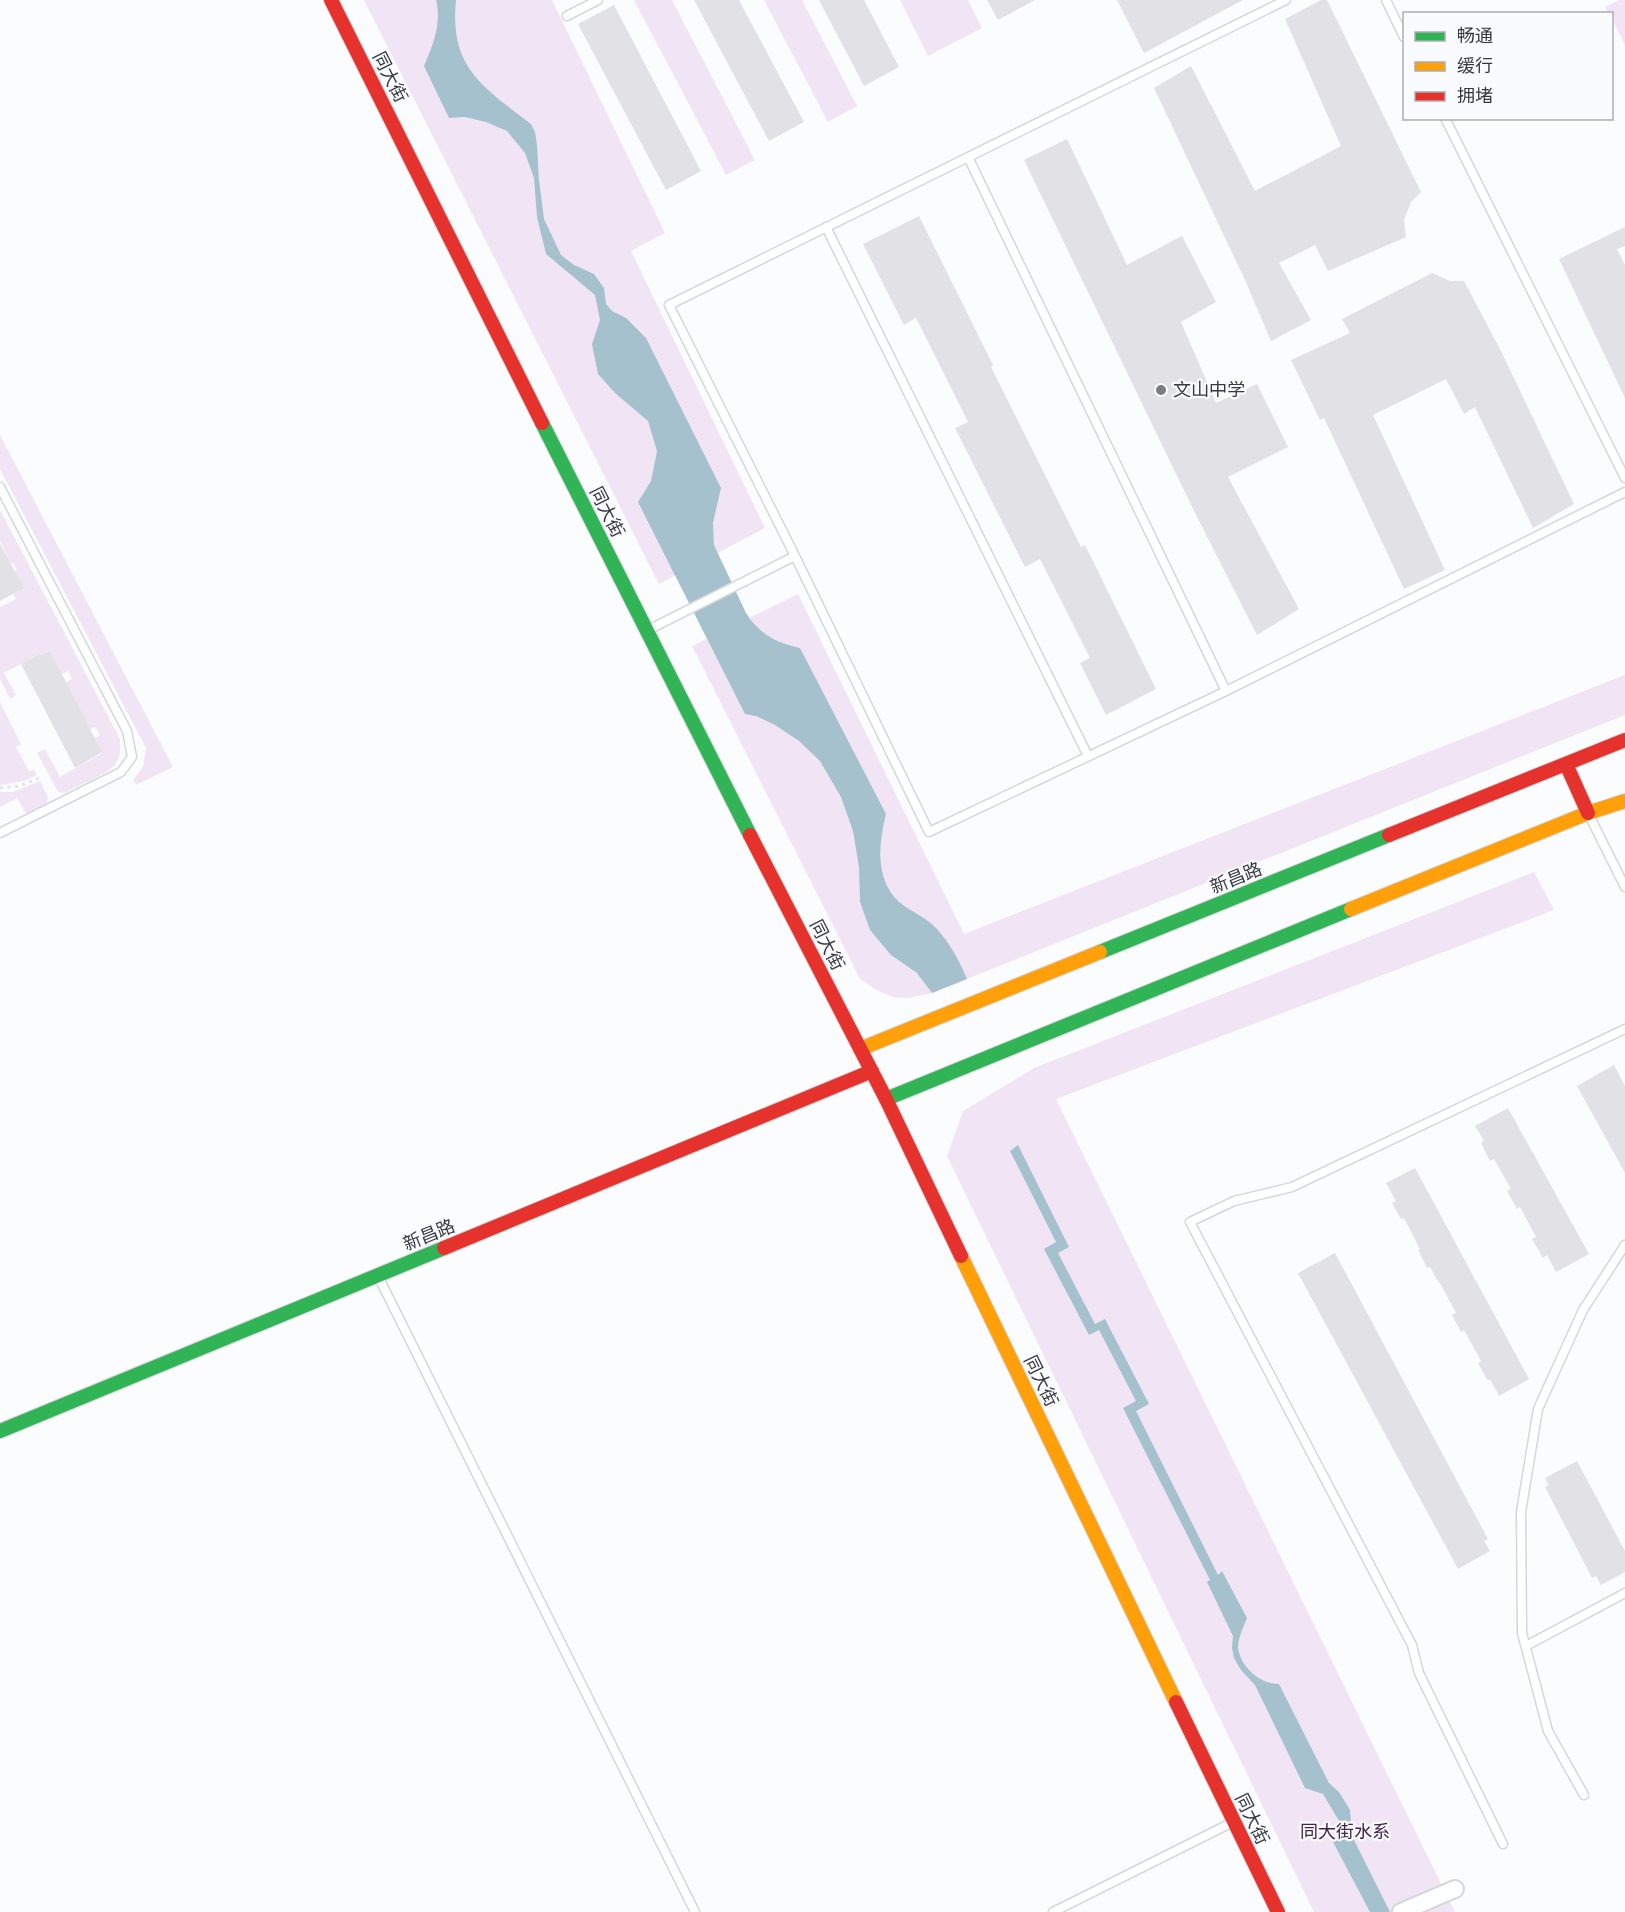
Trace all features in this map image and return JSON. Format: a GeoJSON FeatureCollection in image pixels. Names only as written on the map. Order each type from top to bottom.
{"type":"FeatureCollection","features":[{"type":"Feature","properties":{"kind":"street","name":"同大街"},"geometry":{"type":"LineString","coordinates":[[331,0],[646,631],[886,1099],[1278,1912]]}},
{"type":"Feature","properties":{"kind":"street","name":"新昌路"},"geometry":{"type":"LineString","coordinates":[[860,1049],[1625,740]]}},
{"type":"Feature","properties":{"kind":"street"},"geometry":{"type":"LineString","coordinates":[[1566,764],[1588,813]]}},
{"type":"Feature","properties":{"kind":"street"},"geometry":{"type":"LineString","coordinates":[[886,1099],[1588,813],[1625,801]]}},
{"type":"Feature","properties":{"kind":"street","name":"新昌路"},"geometry":{"type":"LineString","coordinates":[[0,1431],[872,1071]]}},
{"type":"Feature","properties":{"kind":"street"},"geometry":{"type":"LineString","coordinates":[[1401,1912],[1455,1889]]}},
{"type":"Feature","properties":{"kind":"lane"},"geometry":{"type":"LineString","coordinates":[[567,16],[597,0]]}},
{"type":"Feature","properties":{"kind":"lane"},"geometry":{"type":"LineString","coordinates":[[1286,0],[669,305],[795,556],[929,832],[1226,691],[1625,492]]}},
{"type":"Feature","properties":{"kind":"lane"},"geometry":{"type":"LineString","coordinates":[[1386,0],[1403,35]]}},
{"type":"Feature","properties":{"kind":"lane"},"geometry":{"type":"LineString","coordinates":[[1446,120],[1625,478]]}},
{"type":"Feature","properties":{"kind":"lane"},"geometry":{"type":"LineString","coordinates":[[968,157],[1226,691]]}},
{"type":"Feature","properties":{"kind":"lane"},"geometry":{"type":"LineString","coordinates":[[826,227],[1088,756]]}},
{"type":"Feature","properties":{"kind":"lane"},"geometry":{"type":"LineString","coordinates":[[0,487],[127,731],[132,756],[121,772],[0,832]]}},
{"type":"Feature","properties":{"kind":"lane"},"geometry":{"type":"LineString","coordinates":[[646,631],[795,556]]}},
{"type":"Feature","properties":{"kind":"lane"},"geometry":{"type":"LineString","coordinates":[[1588,813],[1625,887]]}},
{"type":"Feature","properties":{"kind":"lane"},"geometry":{"type":"LineString","coordinates":[[1503,1844],[1419,1673],[1412,1645],[1190,1222],[1234,1201],[1292,1187],[1625,1029]]}},
{"type":"Feature","properties":{"kind":"lane"},"geometry":{"type":"LineString","coordinates":[[1584,1796],[1548,1731],[1522,1633],[1521,1512],[1538,1409],[1583,1310],[1625,1245]]}},
{"type":"Feature","properties":{"kind":"lane"},"geometry":{"type":"LineString","coordinates":[[378,1275],[695,1912]]}},
{"type":"Feature","properties":{"kind":"lane"},"geometry":{"type":"LineString","coordinates":[[1526,1646],[1625,1593]]}},
{"type":"Feature","properties":{"kind":"lane"},"geometry":{"type":"LineString","coordinates":[[1053,1912],[1233,1822]]}},
{"type":"Feature","properties":{"kind":"path"},"geometry":{"type":"LineString","coordinates":[[0,788],[20,786],[39,778]]}},
{"type":"Feature","properties":{"kind":"green space"},"geometry":{"type":"Polygon","coordinates":[[[364,0],[552,0],[665,233],[631,251],[765,528],[659,584],[364,0]]]}},
{"type":"Feature","properties":{"kind":"green space"},"geometry":{"type":"Polygon","coordinates":[[[634,0],[672,0],[755,160],[726,175],[634,0]]]}},
{"type":"Feature","properties":{"kind":"green space"},"geometry":{"type":"Polygon","coordinates":[[[764,0],[802,0],[857,106],[828,122],[764,0]]]}},
{"type":"Feature","properties":{"kind":"green space"},"geometry":{"type":"Polygon","coordinates":[[[900,0],[968,0],[982,28],[928,56],[900,0]]]}},
{"type":"Feature","properties":{"kind":"green space"},"geometry":{"type":"Polygon","coordinates":[[[1619,0],[1625,0],[1625,45],[1613,21],[1613,12],[1608,12],[1605,7],[1619,0]]]}},
{"type":"Feature","properties":{"kind":"green space"},"geometry":{"type":"Polygon","coordinates":[[[0,435],[173,767],[136,785],[133,780],[143,767],[146,748],[0,469],[0,435]]]}},
{"type":"Feature","properties":{"kind":"green space"},"geometry":{"type":"Polygon","coordinates":[[[0,510],[120,739],[119,757],[113,767],[65,793],[58,792],[37,753],[45,749],[60,777],[102,753],[95,738],[100,735],[95,727],[90,729],[65,683],[72,679],[68,671],[62,674],[50,651],[4,673],[16,695],[10,699],[0,679],[0,607],[16,599],[13,594],[15,571],[17,570],[13,563],[11,564],[0,542],[0,510]]]}},
{"type":"Feature","properties":{"kind":"green space"},"geometry":{"type":"Polygon","coordinates":[[[798,594],[964,934],[1625,675],[1625,715],[932,993],[894,997],[886,995],[860,979],[692,646],[798,594]]]}},
{"type":"Feature","properties":{"kind":"green space"},"geometry":{"type":"Polygon","coordinates":[[[0,702],[21,744],[16,747],[29,771],[34,770],[37,775],[25,781],[0,785],[0,702]]]}},
{"type":"Feature","properties":{"kind":"green space"},"geometry":{"type":"Polygon","coordinates":[[[40,781],[48,797],[47,803],[26,814],[17,798],[0,807],[0,792],[13,792],[40,781]]]}},
{"type":"Feature","properties":{"kind":"green space","name":"同大街水系"},"geometry":{"type":"Polygon","coordinates":[[[1534,872],[1554,910],[1056,1099],[1455,1912],[1314,1912],[947,1156],[963,1111],[1034,1068],[1534,872]]]}},
{"type":"Feature","properties":{"kind":"water"},"geometry":{"type":"Polygon","coordinates":[[[436,0],[456,0],[455,23],[458,43],[464,59],[484,86],[531,124],[535,132],[544,219],[561,255],[574,265],[594,274],[604,288],[606,304],[612,311],[626,318],[646,338],[721,488],[713,523],[714,545],[746,613],[757,627],[769,636],[800,648],[886,814],[880,858],[884,879],[889,889],[899,902],[926,920],[941,934],[954,952],[967,979],[932,993],[917,973],[891,955],[870,930],[860,902],[859,867],[853,831],[841,797],[820,761],[799,741],[775,725],[756,716],[745,714],[638,502],[651,481],[657,451],[648,421],[615,393],[598,374],[592,344],[600,320],[595,295],[546,254],[537,217],[534,178],[525,153],[507,131],[486,122],[465,117],[449,118],[424,66],[437,25],[436,0]]]}},
{"type":"Feature","properties":{"kind":"water"},"geometry":{"type":"Polygon","coordinates":[[[1018,1145],[1069,1247],[1058,1253],[1095,1324],[1105,1319],[1149,1404],[1136,1411],[1218,1575],[1222,1571],[1247,1618],[1238,1643],[1242,1661],[1252,1673],[1264,1681],[1279,1684],[1329,1783],[1339,1792],[1350,1810],[1352,1836],[1390,1912],[1370,1912],[1332,1840],[1340,1832],[1342,1826],[1323,1794],[1305,1788],[1255,1685],[1241,1670],[1234,1658],[1233,1636],[1207,1582],[1210,1580],[1123,1408],[1136,1401],[1099,1330],[1089,1335],[1044,1249],[1056,1242],[1010,1151],[1018,1145]]]}},
{"type":"Feature","properties":{"kind":"building"},"geometry":{"type":"Polygon","coordinates":[[[694,0],[739,0],[804,122],[769,141],[694,0]]]}},
{"type":"Feature","properties":{"kind":"building"},"geometry":{"type":"Polygon","coordinates":[[[819,0],[864,0],[899,67],[864,86],[819,0]]]}},
{"type":"Feature","properties":{"kind":"building"},"geometry":{"type":"Polygon","coordinates":[[[987,0],[1035,0],[998,20],[987,0]]]}},
{"type":"Feature","properties":{"kind":"building"},"geometry":{"type":"Polygon","coordinates":[[[1117,0],[1243,0],[1144,53],[1117,0]]]}},
{"type":"Feature","properties":{"kind":"building"},"geometry":{"type":"Polygon","coordinates":[[[1321,0],[1327,0],[1421,192],[1411,202],[1404,220],[1406,237],[1328,271],[1315,245],[1279,263],[1311,320],[1271,341],[1245,280],[1154,88],[1191,66],[1255,191],[1341,146],[1285,19],[1321,0]]]}},
{"type":"Feature","properties":{"kind":"building"},"geometry":{"type":"Polygon","coordinates":[[[614,5],[701,171],[666,190],[578,24],[614,5]]]}},
{"type":"Feature","properties":{"kind":"building"},"geometry":{"type":"Polygon","coordinates":[[[1067,139],[1127,265],[1182,236],[1216,302],[1181,322],[1216,403],[1257,384],[1288,447],[1228,477],[1299,609],[1257,635],[1196,515],[1024,160],[1067,139]]]}},
{"type":"Feature","properties":{"kind":"building"},"geometry":{"type":"Polygon","coordinates":[[[919,216],[1081,547],[1085,545],[1156,689],[1106,715],[1080,663],[1090,658],[1040,559],[1025,567],[955,428],[968,422],[916,318],[904,325],[863,244],[919,216]]]}},
{"type":"Feature","properties":{"kind":"building"},"geometry":{"type":"Polygon","coordinates":[[[1625,227],[1625,246],[1617,249],[1625,265],[1625,398],[1559,259],[1625,227]]]}},
{"type":"Feature","properties":{"kind":"building"},"geometry":{"type":"Polygon","coordinates":[[[1432,273],[1450,281],[1464,281],[1502,353],[1574,504],[1533,528],[1475,407],[1464,414],[1446,379],[1373,415],[1445,570],[1404,589],[1324,418],[1320,420],[1291,360],[1350,333],[1342,319],[1432,273]]]}},
{"type":"Feature","properties":{"kind":"building"},"geometry":{"type":"Polygon","coordinates":[[[0,544],[24,588],[0,601],[0,544]]]}},
{"type":"Feature","properties":{"kind":"building"},"geometry":{"type":"Polygon","coordinates":[[[50,651],[102,752],[75,768],[21,664],[50,651]]]}},
{"type":"Feature","properties":{"kind":"building"},"geometry":{"type":"Polygon","coordinates":[[[1614,1065],[1625,1086],[1625,1173],[1577,1086],[1614,1065]]]}},
{"type":"Feature","properties":{"kind":"building"},"geometry":{"type":"Polygon","coordinates":[[[1508,1108],[1589,1254],[1556,1272],[1547,1255],[1543,1258],[1532,1239],[1536,1237],[1520,1207],[1517,1209],[1507,1191],[1511,1189],[1494,1159],[1490,1161],[1481,1143],[1484,1141],[1475,1126],[1508,1108]]]}},
{"type":"Feature","properties":{"kind":"building"},"geometry":{"type":"Polygon","coordinates":[[[1415,1168],[1529,1379],[1499,1396],[1478,1363],[1481,1361],[1464,1330],[1461,1332],[1452,1315],[1456,1313],[1430,1267],[1427,1268],[1404,1218],[1401,1219],[1392,1203],[1396,1201],[1386,1183],[1415,1168]]]}},
{"type":"Feature","properties":{"kind":"building"},"geometry":{"type":"Polygon","coordinates":[[[1335,1253],[1488,1539],[1484,1541],[1490,1551],[1458,1569],[1298,1273],[1335,1253]]]}},
{"type":"Feature","properties":{"kind":"building"},"geometry":{"type":"Polygon","coordinates":[[[1577,1461],[1625,1551],[1625,1572],[1601,1585],[1596,1576],[1592,1578],[1545,1487],[1549,1485],[1545,1478],[1577,1461]]]}},
{"type":"Feature","properties":{"kind":"traffic: fast"},"geometry":{"type":"LineString","coordinates":[[542,423],[750,835]]}},
{"type":"Feature","properties":{"kind":"traffic: fast"},"geometry":{"type":"LineString","coordinates":[[1100,952],[1389,835]]}},
{"type":"Feature","properties":{"kind":"traffic: fast"},"geometry":{"type":"LineString","coordinates":[[886,1099],[1351,909]]}},
{"type":"Feature","properties":{"kind":"traffic: fast"},"geometry":{"type":"LineString","coordinates":[[0,1431],[444,1248]]}},
{"type":"Feature","properties":{"kind":"traffic: slow"},"geometry":{"type":"LineString","coordinates":[[1351,909],[1588,813],[1625,801]]}},
{"type":"Feature","properties":{"kind":"traffic: slow"},"geometry":{"type":"LineString","coordinates":[[860,1049],[1100,952]]}},
{"type":"Feature","properties":{"kind":"traffic: slow"},"geometry":{"type":"LineString","coordinates":[[961,1256],[1176,1702]]}},
{"type":"Feature","properties":{"kind":"traffic: jam"},"geometry":{"type":"LineString","coordinates":[[331,0],[542,423]]}},
{"type":"Feature","properties":{"kind":"traffic: jam"},"geometry":{"type":"LineString","coordinates":[[1389,835],[1625,740]]}},
{"type":"Feature","properties":{"kind":"traffic: jam"},"geometry":{"type":"LineString","coordinates":[[1566,764],[1588,813]]}},
{"type":"Feature","properties":{"kind":"traffic: jam"},"geometry":{"type":"LineString","coordinates":[[750,835],[886,1099],[961,1256]]}},
{"type":"Feature","properties":{"kind":"traffic: jam"},"geometry":{"type":"LineString","coordinates":[[444,1248],[872,1071]]}},
{"type":"Feature","properties":{"kind":"traffic: jam"},"geometry":{"type":"LineString","coordinates":[[1176,1702],[1278,1912]]}},
{"type":"Feature","properties":{"kind":"place","name":"文山中学"},"geometry":{"type":"Point","coordinates":[1161,390]}}]}
